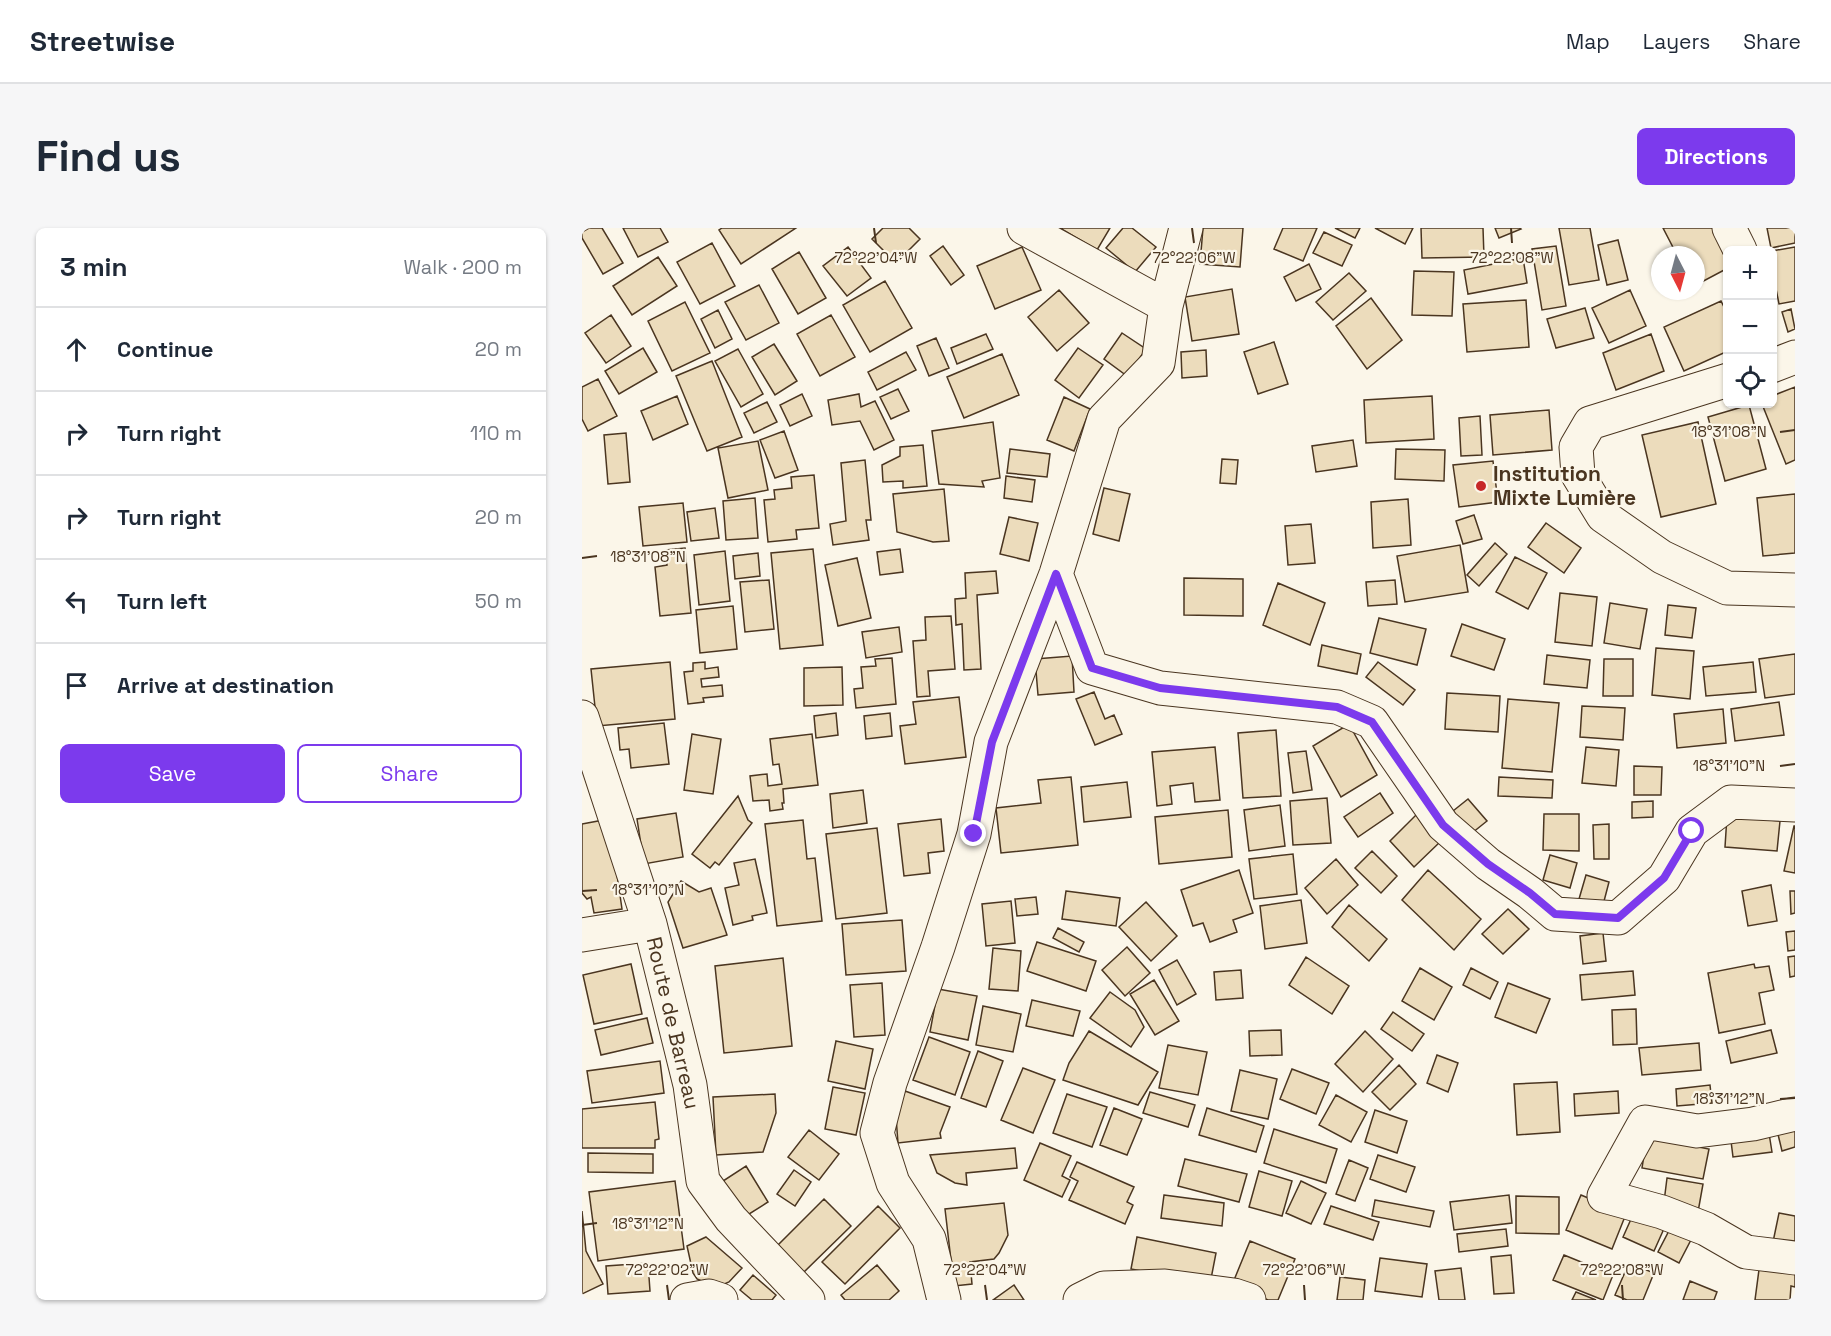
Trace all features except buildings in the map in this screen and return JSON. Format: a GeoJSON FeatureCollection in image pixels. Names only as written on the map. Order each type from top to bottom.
{"type":"FeatureCollection","features":[{"type":"Feature","properties":{"kind":"street"},"geometry":{"type":"LineString","coordinates":[[1024,228],[1166,306]]}},
{"type":"Feature","properties":{"kind":"street"},"geometry":{"type":"LineString","coordinates":[[944,1300],[929,1239],[894,1183],[877,1133],[890,1083],[938,947],[974,834],[992,742],[1056,574],[1104,419],[1158,363],[1166,306],[1186,228]]}},
{"type":"Feature","properties":{"kind":"street"},"geometry":{"type":"LineString","coordinates":[[1729,228],[1738,246]]}},
{"type":"Feature","properties":{"kind":"street"},"geometry":{"type":"LineString","coordinates":[[1723,382],[1590,423],[1576,447],[1578,475],[1603,516],[1662,557],[1727,588],[1795,591]]}},
{"type":"Feature","properties":{"kind":"street"},"geometry":{"type":"LineString","coordinates":[[1056,574],[1092,668],[1160,688],[1337,707],[1372,722],[1443,825],[1488,864],[1530,893],[1555,914],[1618,918],[1664,878],[1692,831],[1731,802],[1795,805]]}},
{"type":"Feature","properties":{"kind":"street","name":"Route de Barreau"},"geometry":{"type":"LineString","coordinates":[[582,717],[650,924],[690,1085],[703,1181],[731,1219],[808,1300]]}},
{"type":"Feature","properties":{"kind":"street"},"geometry":{"type":"LineString","coordinates":[[582,935],[650,924]]}},
{"type":"Feature","properties":{"kind":"street"},"geometry":{"type":"LineString","coordinates":[[1795,1114],[1753,1124],[1697,1131],[1645,1122],[1604,1196],[1662,1212],[1706,1229],[1746,1252],[1795,1258]]}},
{"type":"Feature","properties":{"kind":"street"},"geometry":{"type":"LineString","coordinates":[[1080,1300],[1104,1288],[1165,1286],[1234,1294],[1249,1300]]}},
{"type":"Feature","properties":{"kind":"street"},"geometry":{"type":"LineString","coordinates":[[687,1300],[710,1296],[721,1300]]}},
{"type":"Feature","properties":{"kind":"place","name":"Institution Mixte Lumière"},"geometry":{"type":"Point","coordinates":[1481,486]}},
{"type":"Feature","properties":{"kind":"route"},"geometry":{"type":"LineString","coordinates":[[974,834],[992,742],[1056,574],[1092,668],[1160,688],[1337,707],[1372,722],[1443,825],[1488,864],[1530,893],[1555,914],[1618,918],[1664,878],[1692,831]]}}]}
